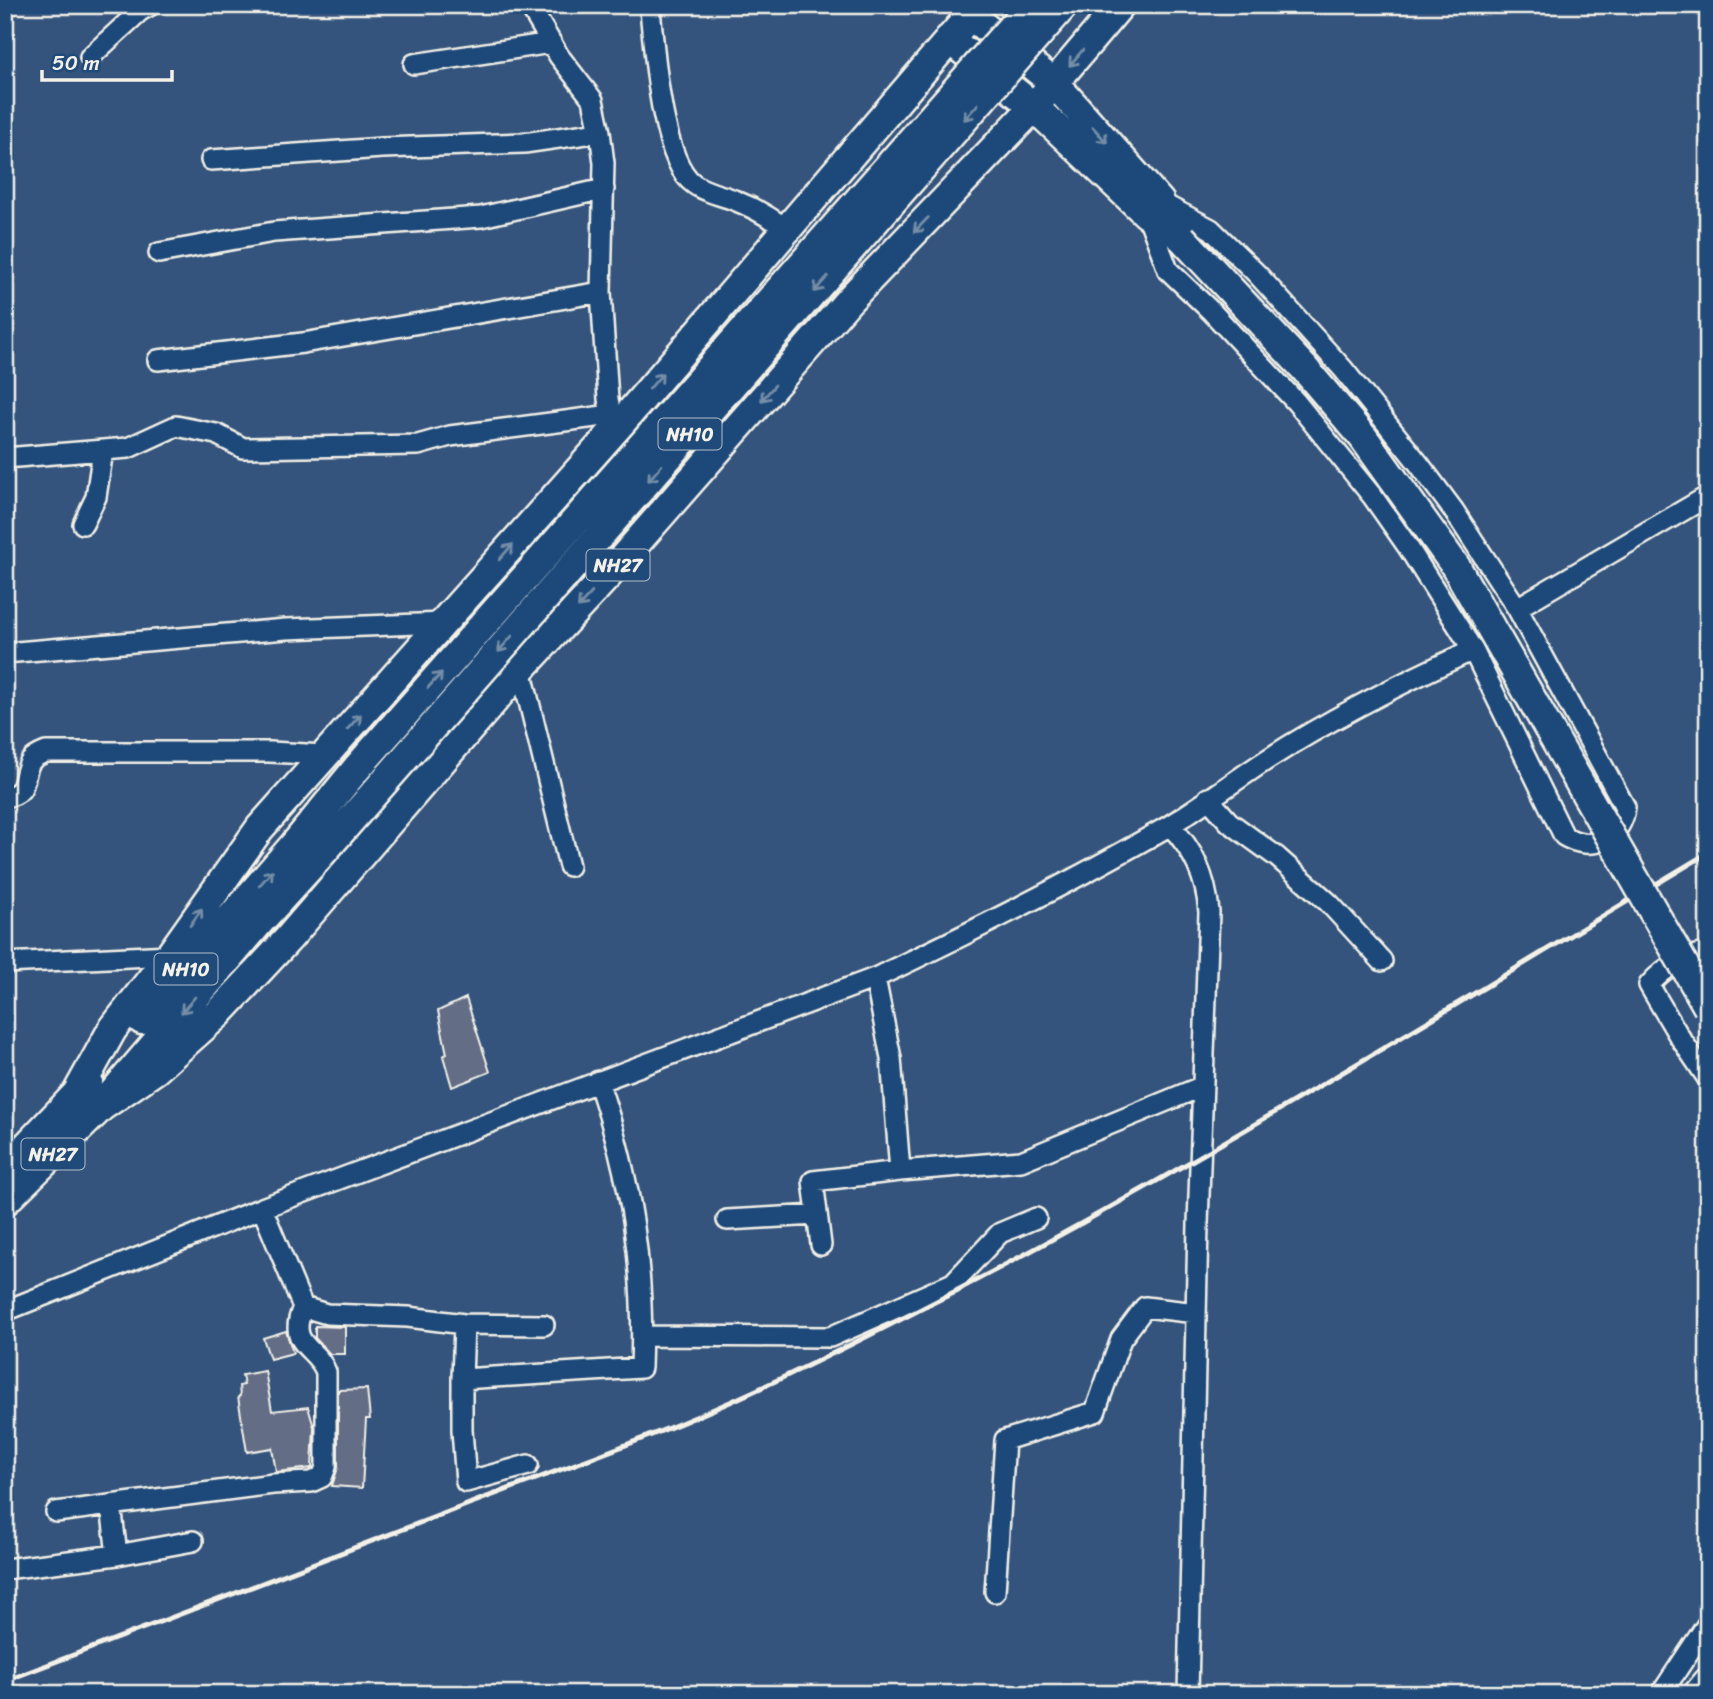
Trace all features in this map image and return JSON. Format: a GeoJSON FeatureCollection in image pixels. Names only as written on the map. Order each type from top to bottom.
{"type":"FeatureCollection","features":[{"type":"Feature","properties":{"kind":"highway","name":"NH10"},"geometry":{"type":"LineString","coordinates":[[305,853],[357,768],[1031,5]]}},
{"type":"Feature","properties":{"kind":"highway","name":"NH10"},"geometry":{"type":"LineString","coordinates":[[88,1101],[305,853],[1064,5]]}},
{"type":"Feature","properties":{"kind":"highway","name":"NH27"},"geometry":{"type":"LineString","coordinates":[[5,1169],[88,1101],[155,1070],[218,1014],[297,929],[521,669],[610,574],[849,300],[1034,107],[1119,5]]}},
{"type":"Feature","properties":{"kind":"highway","name":"NH27"},"geometry":{"type":"LineString","coordinates":[[5,1201],[88,1101],[112,1030],[170,955],[260,828],[445,622],[617,418],[786,229],[974,10]]}},
{"type":"Feature","properties":{"kind":"highway"},"geometry":{"type":"LineString","coordinates":[[974,10],[1055,84],[1163,218],[1304,368],[1363,437],[1448,556],[1708,1007]]}},
{"type":"Feature","properties":{"kind":"highway"},"geometry":{"type":"LineString","coordinates":[[949,39],[1034,107],[1163,218]]}},
{"type":"Feature","properties":{"kind":"highway"},"geometry":{"type":"LineString","coordinates":[[1698,1694],[1708,1682]]}},
{"type":"Feature","properties":{"kind":"street"},"geometry":{"type":"LineString","coordinates":[[90,57],[140,11],[151,5]]}},
{"type":"Feature","properties":{"kind":"street"},"geometry":{"type":"LineString","coordinates":[[5,458],[128,448],[176,426],[216,434],[243,448],[418,445],[450,436],[617,418],[608,398],[601,292],[604,163],[600,132],[593,100],[551,44],[529,5]]}},
{"type":"Feature","properties":{"kind":"street"},"geometry":{"type":"LineString","coordinates":[[648,5],[657,79],[671,146],[681,170],[694,185],[743,204],[786,229]]}},
{"type":"Feature","properties":{"kind":"street"},"geometry":{"type":"LineString","coordinates":[[414,64],[551,44]]}},
{"type":"Feature","properties":{"kind":"street"},"geometry":{"type":"LineString","coordinates":[[211,160],[382,148],[524,142],[600,132]]}},
{"type":"Feature","properties":{"kind":"street"},"geometry":{"type":"LineString","coordinates":[[159,253],[274,232],[481,217],[604,189]]}},
{"type":"Feature","properties":{"kind":"street"},"geometry":{"type":"LineString","coordinates":[[1163,218],[1211,229],[1309,330],[1384,418],[1419,464],[1467,530],[1517,608],[1625,807],[1622,822],[1606,840],[1589,845],[1564,836],[1473,650],[1408,547],[1335,449],[1255,356],[1168,270],[1163,218]]}},
{"type":"Feature","properties":{"kind":"street"},"geometry":{"type":"LineString","coordinates":[[158,360],[303,342],[601,292]]}},
{"type":"Feature","properties":{"kind":"street"},"geometry":{"type":"LineString","coordinates":[[83,524],[96,497],[103,450]]}},
{"type":"Feature","properties":{"kind":"street"},"geometry":{"type":"LineString","coordinates":[[1517,608],[1708,496]]}},
{"type":"Feature","properties":{"kind":"street"},"geometry":{"type":"LineString","coordinates":[[5,653],[286,629],[445,622]]}},
{"type":"Feature","properties":{"kind":"street"},"geometry":{"type":"LineString","coordinates":[[5,1311],[262,1209],[875,978],[1027,904],[1170,825],[1321,727],[1371,699],[1473,650]]}},
{"type":"Feature","properties":{"kind":"street"},"geometry":{"type":"LineString","coordinates":[[521,669],[569,866]]}},
{"type":"Feature","properties":{"kind":"street"},"geometry":{"type":"LineString","coordinates":[[5,797],[14,796],[25,785],[26,771],[32,759],[46,752],[270,752],[324,755]]}},
{"type":"Feature","properties":{"kind":"street"},"geometry":{"type":"LineString","coordinates":[[1208,798],[1228,822],[1300,876],[1357,931],[1382,961]]}},
{"type":"Feature","properties":{"kind":"street"},"geometry":{"type":"LineString","coordinates":[[1170,825],[1183,839],[1197,862],[1208,895],[1209,912],[1196,1313],[1188,1694]]}},
{"type":"Feature","properties":{"kind":"street"},"geometry":{"type":"LineString","coordinates":[[1708,953],[1677,962],[1649,985],[1679,1037],[1708,1079]]}},
{"type":"Feature","properties":{"kind":"street"},"geometry":{"type":"LineString","coordinates":[[5,963],[170,955]]}},
{"type":"Feature","properties":{"kind":"street"},"geometry":{"type":"LineString","coordinates":[[875,978],[891,1058],[900,1171]]}},
{"type":"Feature","properties":{"kind":"street"},"geometry":{"type":"LineString","coordinates":[[462,1379],[641,1368],[641,1282],[631,1199],[612,1122],[598,1082]]}},
{"type":"Feature","properties":{"kind":"street"},"geometry":{"type":"LineString","coordinates":[[821,1245],[813,1181],[1021,1161],[1203,1086]]}},
{"type":"Feature","properties":{"kind":"street"},"geometry":{"type":"LineString","coordinates":[[56,1512],[273,1484],[311,1482],[322,1477],[326,1467],[326,1372],[299,1335],[303,1307],[262,1209]]}},
{"type":"Feature","properties":{"kind":"street"},"geometry":{"type":"LineString","coordinates":[[727,1220],[817,1215]]}},
{"type":"Feature","properties":{"kind":"street"},"geometry":{"type":"LineString","coordinates":[[642,1336],[830,1337],[953,1283],[1000,1233],[1036,1218]]}},
{"type":"Feature","properties":{"kind":"street"},"geometry":{"type":"LineString","coordinates":[[303,1307],[327,1314],[408,1317],[464,1324],[544,1325]]}},
{"type":"Feature","properties":{"kind":"street"},"geometry":{"type":"LineString","coordinates":[[995,1591],[1005,1440],[1095,1412],[1121,1339],[1144,1307],[1196,1313]]}},
{"type":"Feature","properties":{"kind":"street"},"geometry":{"type":"LineString","coordinates":[[464,1324],[462,1430],[466,1482],[528,1465]]}},
{"type":"Feature","properties":{"kind":"street"},"geometry":{"type":"LineString","coordinates":[[111,1505],[117,1555]]}},
{"type":"Feature","properties":{"kind":"street"},"geometry":{"type":"LineString","coordinates":[[6,1566],[117,1555],[193,1541]]}},
{"type":"Feature","properties":{"kind":"street"},"geometry":{"type":"LineString","coordinates":[[1661,1694],[1708,1623]]}},
{"type":"Feature","properties":{"kind":"building"},"geometry":{"type":"Polygon","coordinates":[[[466,998],[490,1072],[452,1087],[443,1056],[447,1054],[438,1011],[466,998]]]}},
{"type":"Feature","properties":{"kind":"building"},"geometry":{"type":"Polygon","coordinates":[[[315,1326],[345,1327],[345,1354],[330,1354],[315,1338],[315,1326]]]}},
{"type":"Feature","properties":{"kind":"building"},"geometry":{"type":"Polygon","coordinates":[[[286,1331],[293,1353],[270,1359],[263,1338],[286,1331]]]}},
{"type":"Feature","properties":{"kind":"building"},"geometry":{"type":"Polygon","coordinates":[[[265,1371],[272,1411],[308,1407],[314,1427],[312,1468],[276,1472],[272,1448],[247,1452],[238,1397],[239,1386],[244,1385],[242,1375],[265,1371]]]}},
{"type":"Feature","properties":{"kind":"building"},"geometry":{"type":"Polygon","coordinates":[[[367,1389],[370,1419],[366,1419],[362,1488],[332,1486],[338,1467],[338,1390],[367,1389]]]}},
{"type":"Feature","properties":{"kind":"railway"},"geometry":{"type":"LineString","coordinates":[[5,1681],[647,1437],[752,1392],[876,1332],[1118,1203],[1237,1135],[1708,853]]}}]}
